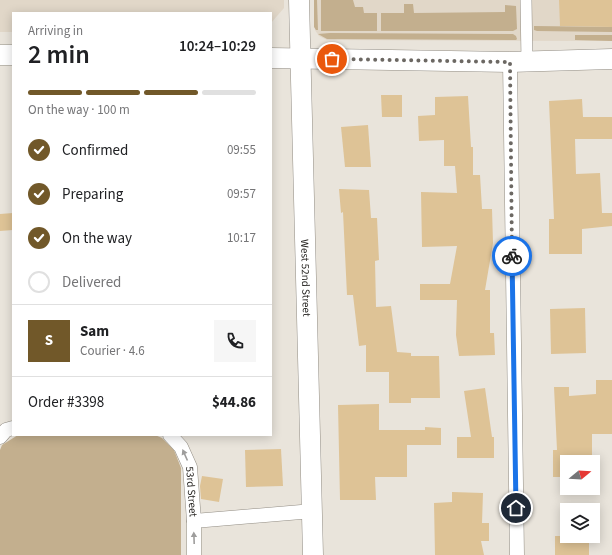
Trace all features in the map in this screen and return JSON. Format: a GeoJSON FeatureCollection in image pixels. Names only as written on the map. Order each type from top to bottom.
{"type":"FeatureCollection","features":[{"type":"Feature","properties":{"kind":"main road","name":"West 52nd Street"},"geometry":{"type":"LineString","coordinates":[[299,0],[313,555]]}},
{"type":"Feature","properties":{"kind":"main road"},"geometry":{"type":"LineString","coordinates":[[0,55],[12,55]]}},
{"type":"Feature","properties":{"kind":"main road"},"geometry":{"type":"LineString","coordinates":[[272,58],[518,62],[612,60]]}},
{"type":"Feature","properties":{"kind":"street"},"geometry":{"type":"LineString","coordinates":[[516,555],[518,62],[526,0]]}},
{"type":"Feature","properties":{"kind":"street"},"geometry":{"type":"LineString","coordinates":[[0,437],[6,430],[12,428]]}},
{"type":"Feature","properties":{"kind":"street","name":"53rd Street"},"geometry":{"type":"LineString","coordinates":[[171,436],[181,447],[190,467],[194,521],[194,555]]}},
{"type":"Feature","properties":{"kind":"street"},"geometry":{"type":"LineString","coordinates":[[194,521],[313,511]]}},
{"type":"Feature","properties":{"kind":"shaded area"},"geometry":{"type":"Polygon","coordinates":[[[0,0],[284,0],[284,8],[272,22],[272,12],[12,12],[12,32],[0,32],[0,0]]]}},
{"type":"Feature","properties":{"kind":"shaded area"},"geometry":{"type":"Polygon","coordinates":[[[314,0],[612,0],[612,41],[327,40],[319,36],[315,30],[314,0]]]}},
{"type":"Feature","properties":{"kind":"shaded area"},"geometry":{"type":"Polygon","coordinates":[[[314,0],[317,0],[318,30],[314,27],[314,0]]]}},
{"type":"Feature","properties":{"kind":"shaded area"},"geometry":{"type":"Polygon","coordinates":[[[321,0],[353,0],[355,7],[363,7],[364,13],[377,13],[377,31],[321,31],[321,0]]]}},
{"type":"Feature","properties":{"kind":"shaded area"},"geometry":{"type":"Polygon","coordinates":[[[404,4],[413,4],[414,13],[505,12],[505,5],[516,6],[517,29],[513,31],[381,31],[381,13],[404,13],[404,4]]]}},
{"type":"Feature","properties":{"kind":"shaded area"},"geometry":{"type":"Polygon","coordinates":[[[534,26],[612,27],[612,32],[537,31],[534,30],[534,26]]]}},
{"type":"Feature","properties":{"kind":"shaded area"},"geometry":{"type":"Polygon","coordinates":[[[318,34],[513,34],[517,39],[327,39],[318,34]]]}},
{"type":"Feature","properties":{"kind":"shaded area"},"geometry":{"type":"Polygon","coordinates":[[[575,35],[612,35],[612,41],[575,40],[575,35]]]}},
{"type":"Feature","properties":{"kind":"shaded area"},"geometry":{"type":"Polygon","coordinates":[[[16,436],[157,436],[162,438],[174,450],[181,468],[181,555],[0,555],[0,450],[2,445],[16,436]]]}},
{"type":"Feature","properties":{"kind":"building"},"geometry":{"type":"Polygon","coordinates":[[[559,0],[612,0],[612,27],[560,26],[559,0]]]}},
{"type":"Feature","properties":{"kind":"building"},"geometry":{"type":"Polygon","coordinates":[[[381,95],[402,95],[402,117],[382,117],[381,95]]]}},
{"type":"Feature","properties":{"kind":"building"},"geometry":{"type":"Polygon","coordinates":[[[468,96],[471,147],[473,147],[473,175],[480,175],[482,209],[492,209],[493,243],[485,290],[490,290],[490,333],[494,333],[495,355],[459,356],[456,335],[457,300],[420,300],[420,284],[450,284],[457,246],[422,247],[421,192],[457,193],[455,166],[444,166],[444,140],[419,141],[418,116],[435,115],[435,97],[468,96]]]}},
{"type":"Feature","properties":{"kind":"building"},"geometry":{"type":"Polygon","coordinates":[[[582,99],[583,117],[612,117],[612,139],[575,139],[576,174],[600,173],[602,213],[612,213],[612,226],[582,229],[582,254],[549,254],[549,219],[554,219],[549,101],[582,99]]]}},
{"type":"Feature","properties":{"kind":"building"},"geometry":{"type":"Polygon","coordinates":[[[368,125],[371,167],[345,167],[341,127],[368,125]]]}},
{"type":"Feature","properties":{"kind":"building"},"geometry":{"type":"Polygon","coordinates":[[[339,189],[369,190],[371,218],[377,218],[379,260],[375,261],[376,307],[391,306],[397,352],[411,353],[411,356],[439,356],[440,398],[411,398],[411,403],[389,403],[389,372],[366,372],[366,345],[359,346],[353,295],[347,295],[343,212],[341,213],[339,189]]]}},
{"type":"Feature","properties":{"kind":"building"},"geometry":{"type":"Polygon","coordinates":[[[12,213],[12,230],[0,231],[0,214],[12,213]]]}},
{"type":"Feature","properties":{"kind":"building"},"geometry":{"type":"Polygon","coordinates":[[[585,308],[586,353],[551,354],[550,309],[585,308]]]}},
{"type":"Feature","properties":{"kind":"building"},"geometry":{"type":"Polygon","coordinates":[[[596,380],[612,380],[612,434],[592,434],[592,455],[560,455],[560,477],[553,477],[553,450],[557,450],[554,387],[569,387],[569,396],[596,394],[596,380]]]}},
{"type":"Feature","properties":{"kind":"building"},"geometry":{"type":"Polygon","coordinates":[[[485,388],[492,437],[494,437],[494,458],[457,458],[457,437],[471,437],[464,391],[485,388]]]}},
{"type":"Feature","properties":{"kind":"building"},"geometry":{"type":"Polygon","coordinates":[[[379,404],[379,430],[425,430],[425,427],[441,428],[441,445],[407,445],[407,477],[375,477],[376,500],[340,500],[338,405],[379,404]]]}},
{"type":"Feature","properties":{"kind":"building"},"geometry":{"type":"Polygon","coordinates":[[[281,449],[283,486],[246,487],[245,450],[281,449]]]}},
{"type":"Feature","properties":{"kind":"building"},"geometry":{"type":"Polygon","coordinates":[[[202,476],[223,479],[219,502],[201,499],[200,486],[202,476]]]}},
{"type":"Feature","properties":{"kind":"building"},"geometry":{"type":"Polygon","coordinates":[[[452,492],[483,493],[482,523],[489,523],[489,541],[481,541],[484,555],[435,555],[434,503],[452,502],[452,492]]]}},
{"type":"Feature","properties":{"kind":"building"},"geometry":{"type":"Polygon","coordinates":[[[555,536],[560,536],[560,543],[589,543],[589,555],[555,555],[555,536]]]}},
{"type":"Feature","properties":{"kind":"way so far"},"geometry":{"type":"LineString","coordinates":[[332,59],[510,62],[512,256]]}},
{"type":"Feature","properties":{"kind":"route"},"geometry":{"type":"LineString","coordinates":[[512,256],[516,508]]}}]}
